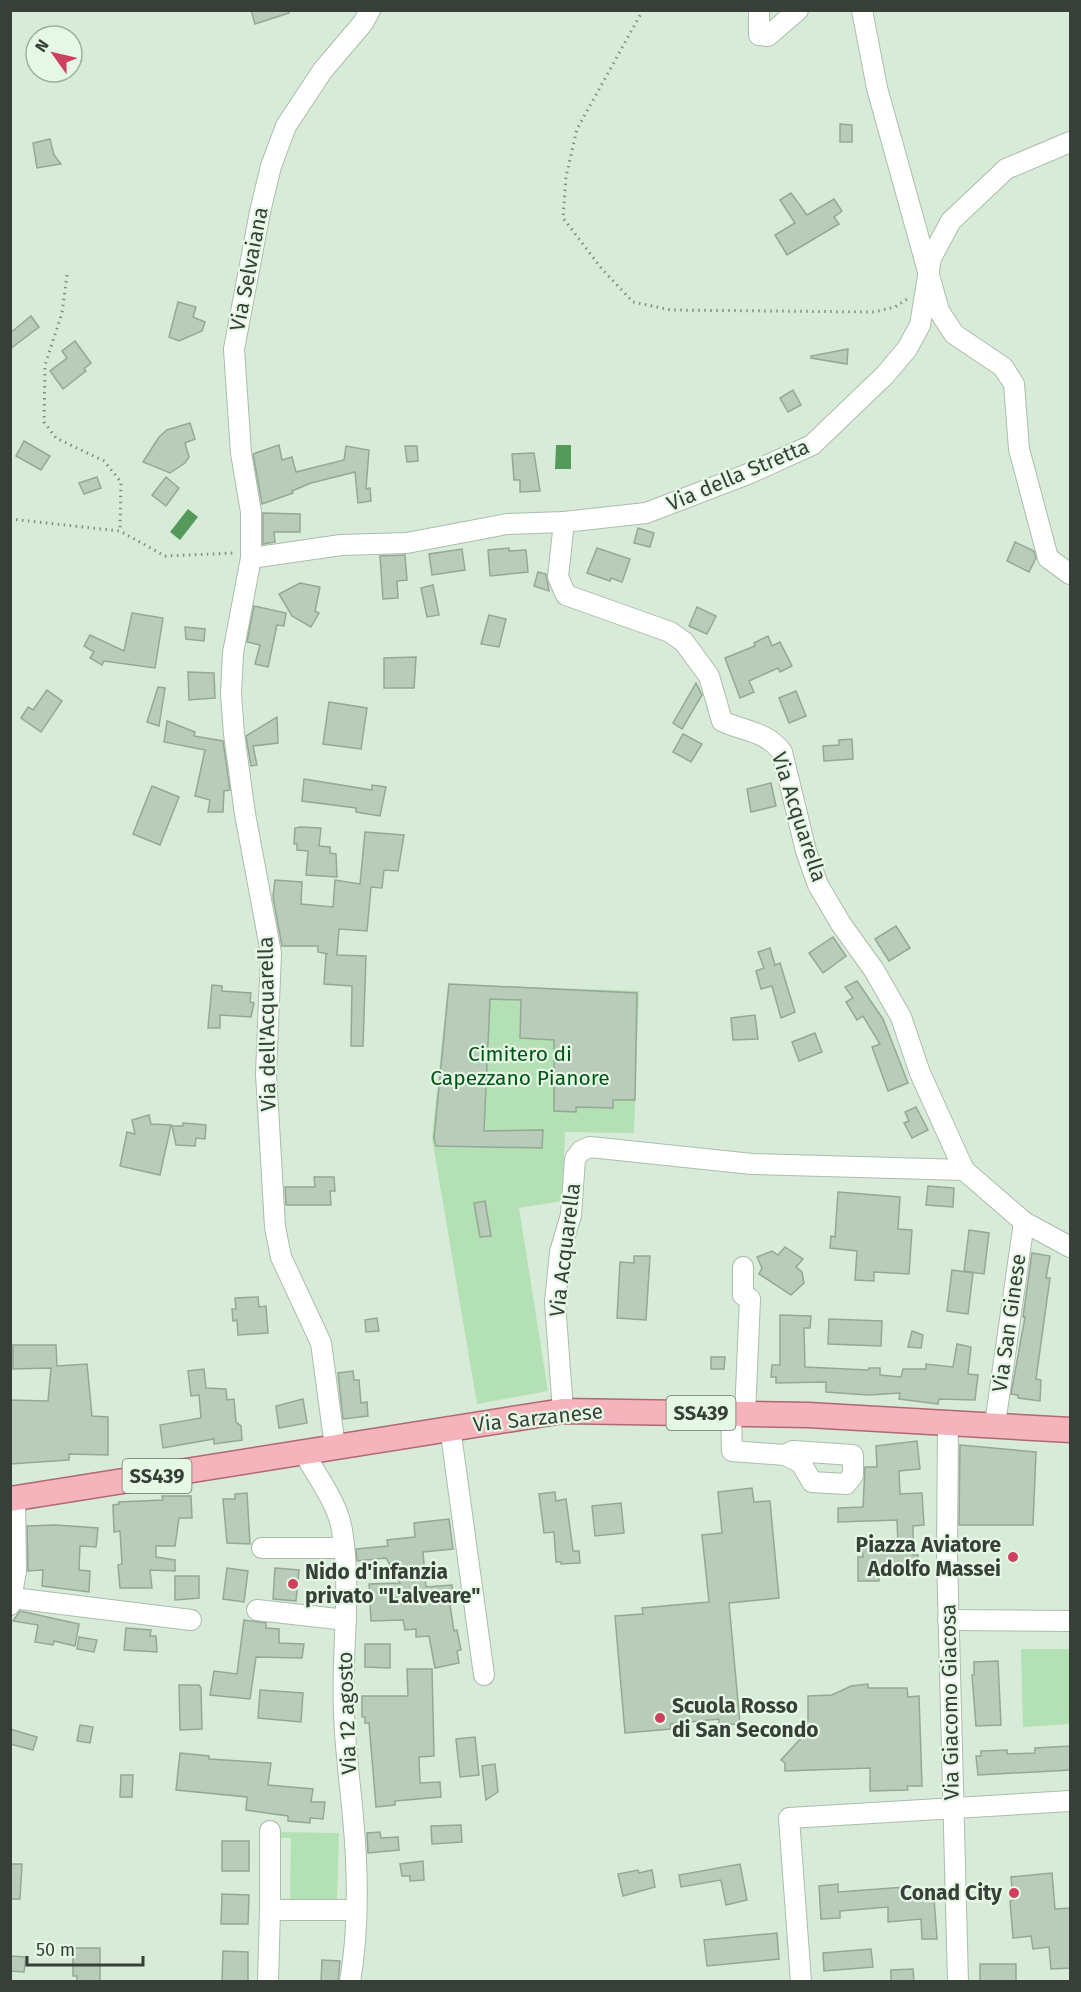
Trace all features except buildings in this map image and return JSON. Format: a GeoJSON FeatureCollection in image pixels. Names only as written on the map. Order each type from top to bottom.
{"type":"FeatureCollection","features":[{"type":"Feature","properties":{"kind":"main road","name":"Via Sarzanese"},"geometry":{"type":"LineString","coordinates":[[13,1499],[304,1453],[450,1427],[563,1412],[738,1414],[948,1421],[1071,1430]]}},
{"type":"Feature","properties":{"kind":"street","name":"Via Selvaiana"},"geometry":{"type":"LineString","coordinates":[[251,558],[251,513],[241,453],[234,349],[260,212],[271,166],[294,113],[370,10]]}},
{"type":"Feature","properties":{"kind":"street"},"geometry":{"type":"LineString","coordinates":[[759,10],[759,35],[768,36],[798,10]]}},
{"type":"Feature","properties":{"kind":"street"},"geometry":{"type":"LineString","coordinates":[[862,10],[877,88],[903,173],[927,275],[945,322],[960,338],[1003,367],[1014,384],[1019,449],[1031,483],[1048,558],[1071,574]]}},
{"type":"Feature","properties":{"kind":"street","name":"Via della Stretta"},"geometry":{"type":"LineString","coordinates":[[251,558],[341,545],[407,543],[507,524],[564,522],[646,513],[748,474],[812,445],[885,375],[907,349],[920,325],[927,275],[943,233],[960,210],[1006,169],[1071,142]]}},
{"type":"Feature","properties":{"kind":"street","name":"Via Acquarella"},"geometry":{"type":"LineString","coordinates":[[564,522],[558,577],[566,596],[670,632],[684,642],[709,676],[723,721],[757,731],[774,741],[782,753],[806,851],[819,885],[841,924],[874,970],[901,1017],[920,1073],[964,1170],[1024,1222],[1071,1247]]}},
{"type":"Feature","properties":{"kind":"street","name":"Via dell'Acquarella"},"geometry":{"type":"LineString","coordinates":[[251,558],[233,653],[231,694],[245,814],[271,953],[266,1074],[274,1227],[281,1257],[321,1343],[335,1447]]}},
{"type":"Feature","properties":{"kind":"street","name":"Via Acquarella"},"geometry":{"type":"LineString","coordinates":[[563,1412],[555,1302],[560,1252],[571,1215],[575,1159],[581,1151],[590,1147],[692,1160],[752,1164],[964,1170]]}},
{"type":"Feature","properties":{"kind":"street","name":"Via San Ginese"},"geometry":{"type":"LineString","coordinates":[[995,1424],[1024,1222]]}},
{"type":"Feature","properties":{"kind":"street"},"geometry":{"type":"LineString","coordinates":[[743,1267],[743,1295],[750,1299],[732,1451],[785,1455],[801,1463],[810,1462]]}},
{"type":"Feature","properties":{"kind":"street","name":"Via Giacomo Giacosa"},"geometry":{"type":"LineString","coordinates":[[948,1421],[948,1620],[958,1982]]}},
{"type":"Feature","properties":{"kind":"street"},"geometry":{"type":"LineString","coordinates":[[450,1427],[484,1675]]}},
{"type":"Feature","properties":{"kind":"street","name":"Via 12 agosto"},"geometry":{"type":"LineString","coordinates":[[304,1453],[336,1512],[342,1528],[344,1548],[346,1620],[344,1716],[354,1819],[355,1910],[350,1982]]}},
{"type":"Feature","properties":{"kind":"street"},"geometry":{"type":"LineString","coordinates":[[13,1499],[16,1571],[12,1601],[191,1620]]}},
{"type":"Feature","properties":{"kind":"street"},"geometry":{"type":"LineString","coordinates":[[268,1554],[344,1548]]}},
{"type":"Feature","properties":{"kind":"street"},"geometry":{"type":"LineString","coordinates":[[256,1610],[346,1620]]}},
{"type":"Feature","properties":{"kind":"street"},"geometry":{"type":"LineString","coordinates":[[948,1620],[1071,1621]]}},
{"type":"Feature","properties":{"kind":"street"},"geometry":{"type":"LineString","coordinates":[[801,1982],[789,1818],[1071,1802]]}},
{"type":"Feature","properties":{"kind":"street"},"geometry":{"type":"LineString","coordinates":[[268,1982],[270,1831]]}},
{"type":"Feature","properties":{"kind":"street"},"geometry":{"type":"LineString","coordinates":[[270,1910],[355,1910]]}},
{"type":"Feature","properties":{"kind":"path"},"geometry":{"type":"LineString","coordinates":[[643,10],[577,129],[566,177],[563,219],[602,269],[633,302],[671,310],[874,312],[895,307],[908,298]]}},
{"type":"Feature","properties":{"kind":"path"},"geometry":{"type":"LineString","coordinates":[[67,275],[62,313],[45,365],[44,422],[56,438],[104,461],[121,483],[120,531]]}},
{"type":"Feature","properties":{"kind":"path"},"geometry":{"type":"LineString","coordinates":[[10,519],[120,531],[165,556],[188,557],[223,553],[241,554],[251,558]]}},
{"type":"Feature","properties":{"kind":"green space","name":"Cimitero di Capezzano Pianore"},"geometry":{"type":"Polygon","coordinates":[[[448,984],[639,991],[634,1133],[565,1132],[562,1201],[519,1208],[548,1391],[477,1404],[432,1138],[448,984]]]}},
{"type":"Feature","properties":{"kind":"green space"},"geometry":{"type":"Polygon","coordinates":[[[1021,1649],[1070,1649],[1070,1724],[1023,1727],[1021,1649]]]}},
{"type":"Feature","properties":{"kind":"green space"},"geometry":{"type":"Polygon","coordinates":[[[276,1832],[339,1833],[337,1900],[290,1899],[291,1838],[276,1838],[276,1832]]]}},
{"type":"Feature","properties":{"kind":"shaded area"},"geometry":{"type":"Polygon","coordinates":[[[556,445],[571,445],[571,469],[555,469],[556,445]]]}},
{"type":"Feature","properties":{"kind":"shaded area"},"geometry":{"type":"Polygon","coordinates":[[[188,509],[198,517],[180,540],[170,532],[188,509]]]}},
{"type":"Feature","properties":{"kind":"place","name":"Piazza Aviatore Adolfo Massei"},"geometry":{"type":"Point","coordinates":[1013,1557]}},
{"type":"Feature","properties":{"kind":"place","name":"Nido d'infanzia privato \"L'alveare\""},"geometry":{"type":"Point","coordinates":[293,1584]}},
{"type":"Feature","properties":{"kind":"place","name":"Scuola Rosso di San Secondo"},"geometry":{"type":"Point","coordinates":[660,1718]}},
{"type":"Feature","properties":{"kind":"place","name":"Conad City"},"geometry":{"type":"Point","coordinates":[1014,1893]}}]}
